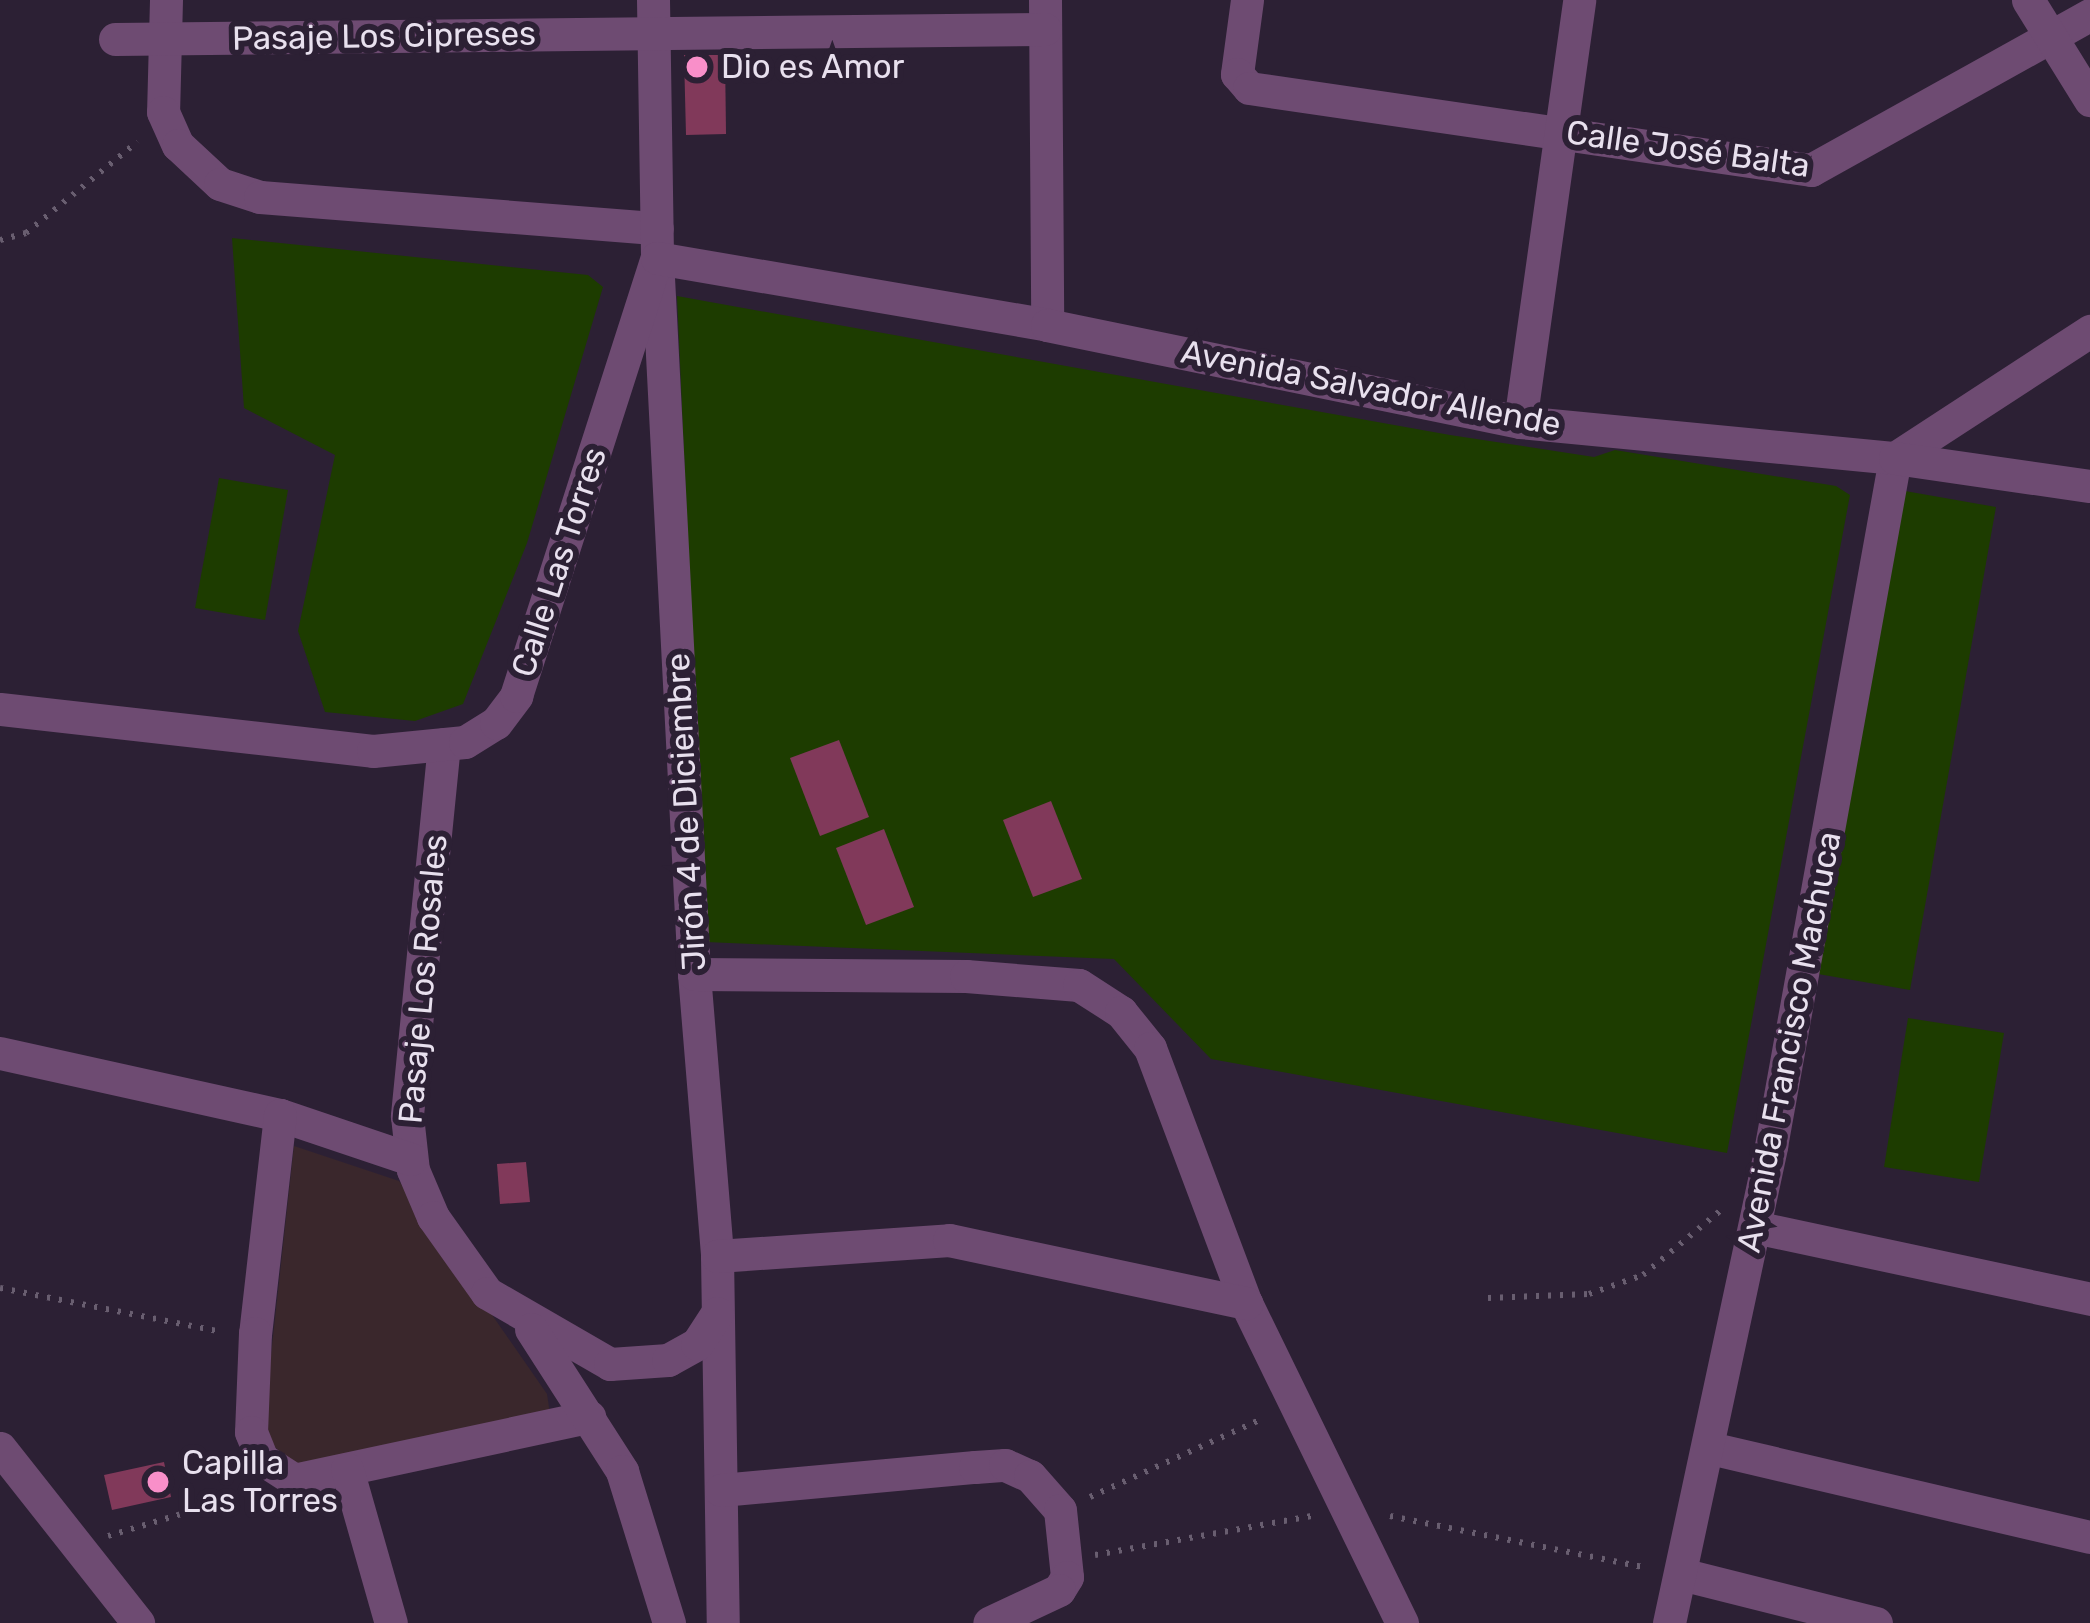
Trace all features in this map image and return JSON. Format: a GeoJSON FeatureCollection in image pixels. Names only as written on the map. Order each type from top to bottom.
{"type":"FeatureCollection","features":[{"type":"Feature","properties":{"kind":"street"},"geometry":{"type":"LineString","coordinates":[[163,112],[166,0]]}},
{"type":"Feature","properties":{"kind":"street","name":"Calle José Balta"},"geometry":{"type":"LineString","coordinates":[[1247,0],[1237,74],[1249,88],[1822,169],[2090,15]]}},
{"type":"Feature","properties":{"kind":"street"},"geometry":{"type":"LineString","coordinates":[[1520,422],[1579,0]]}},
{"type":"Feature","properties":{"kind":"street"},"geometry":{"type":"LineString","coordinates":[[2028,0],[2090,100]]}},
{"type":"Feature","properties":{"kind":"street"},"geometry":{"type":"LineString","coordinates":[[1045,15],[1047,325]]}},
{"type":"Feature","properties":{"kind":"street","name":"Pasaje Los Cipreses"},"geometry":{"type":"LineString","coordinates":[[116,39],[653,16],[1045,15]]}},
{"type":"Feature","properties":{"kind":"street","name":"Jirón 4 de Diciembre"},"geometry":{"type":"LineString","coordinates":[[653,16],[657,243],[694,974],[717,1256],[723,1623]]}},
{"type":"Feature","properties":{"kind":"street","name":"Avenida Salvador Allende"},"geometry":{"type":"LineString","coordinates":[[163,112],[195,165],[260,197],[657,243],[1520,422],[1895,458],[2090,486]]}},
{"type":"Feature","properties":{"kind":"street","name":"Calle Las Torres"},"geometry":{"type":"LineString","coordinates":[[0,709],[373,751],[465,742],[496,723],[516,696],[657,243]]}},
{"type":"Feature","properties":{"kind":"street"},"geometry":{"type":"LineString","coordinates":[[1895,458],[2090,332]]}},
{"type":"Feature","properties":{"kind":"street","name":"Avenida Francisco Machuca"},"geometry":{"type":"LineString","coordinates":[[1670,1623],[1755,1227],[1895,458]]}},
{"type":"Feature","properties":{"kind":"street","name":"Pasaje Los Rosales"},"geometry":{"type":"LineString","coordinates":[[444,744],[407,1116],[411,1159],[433,1216],[487,1293],[523,1318],[610,1364],[668,1360],[697,1344],[717,1313]]}},
{"type":"Feature","properties":{"kind":"street"},"geometry":{"type":"LineString","coordinates":[[694,974],[1079,985],[1121,1012],[1150,1048],[1246,1303],[1300,1402],[1402,1623]]}},
{"type":"Feature","properties":{"kind":"street"},"geometry":{"type":"LineString","coordinates":[[0,1053],[280,1115],[411,1159]]}},
{"type":"Feature","properties":{"kind":"street"},"geometry":{"type":"LineString","coordinates":[[280,1115],[256,1333],[251,1432],[262,1459],[294,1480],[589,1417]]}},
{"type":"Feature","properties":{"kind":"street"},"geometry":{"type":"LineString","coordinates":[[1755,1227],[2090,1299]]}},
{"type":"Feature","properties":{"kind":"street"},"geometry":{"type":"LineString","coordinates":[[717,1256],[949,1240],[1246,1303]]}},
{"type":"Feature","properties":{"kind":"street","name":"Pasaje Los Rosales"},"geometry":{"type":"LineString","coordinates":[[523,1318],[622,1472],[670,1623]]}},
{"type":"Feature","properties":{"kind":"street"},"geometry":{"type":"LineString","coordinates":[[0,1448],[81,1544],[138,1623]]}},
{"type":"Feature","properties":{"kind":"street"},"geometry":{"type":"LineString","coordinates":[[1710,1448],[2090,1537]]}},
{"type":"Feature","properties":{"kind":"street"},"geometry":{"type":"LineString","coordinates":[[721,1490],[1005,1466],[1030,1476],[1060,1510],[1070,1560],[1059,1590],[989,1623]]}},
{"type":"Feature","properties":{"kind":"street"},"geometry":{"type":"LineString","coordinates":[[346,1469],[391,1623]]}},
{"type":"Feature","properties":{"kind":"street"},"geometry":{"type":"LineString","coordinates":[[1681,1574],[1876,1623]]}},
{"type":"Feature","properties":{"kind":"path"},"geometry":{"type":"LineString","coordinates":[[0,240],[26,233],[134,146],[163,112]]}},
{"type":"Feature","properties":{"kind":"path"},"geometry":{"type":"LineString","coordinates":[[1488,1298],[1589,1294],[1643,1275],[1732,1200]]}},
{"type":"Feature","properties":{"kind":"path"},"geometry":{"type":"LineString","coordinates":[[0,1288],[256,1333]]}},
{"type":"Feature","properties":{"kind":"path"},"geometry":{"type":"LineString","coordinates":[[1060,1510],[1300,1402]]}},
{"type":"Feature","properties":{"kind":"path"},"geometry":{"type":"LineString","coordinates":[[81,1544],[294,1480]]}},
{"type":"Feature","properties":{"kind":"shaded area"},"geometry":{"type":"Polygon","coordinates":[[[294,1146],[399,1181],[547,1394],[550,1414],[306,1472],[262,1437],[294,1146]]]}},
{"type":"Feature","properties":{"kind":"green space"},"geometry":{"type":"Polygon","coordinates":[[[232,238],[588,275],[603,287],[527,543],[463,704],[415,721],[325,712],[298,631],[335,455],[244,408],[232,238]]]}},
{"type":"Feature","properties":{"kind":"green space"},"geometry":{"type":"Polygon","coordinates":[[[677,296],[1450,435],[1594,457],[1615,450],[1836,486],[1850,495],[1727,1153],[1211,1059],[1114,959],[706,942],[677,296]]]}},
{"type":"Feature","properties":{"kind":"green space"},"geometry":{"type":"Polygon","coordinates":[[[219,478],[288,490],[265,620],[195,608],[219,478]]]}},
{"type":"Feature","properties":{"kind":"green space"},"geometry":{"type":"Polygon","coordinates":[[[1905,491],[1996,507],[1910,990],[1818,974],[1905,491]]]}},
{"type":"Feature","properties":{"kind":"green space"},"geometry":{"type":"Polygon","coordinates":[[[1908,1018],[2004,1033],[1979,1182],[1884,1167],[1908,1018]]]}},
{"type":"Feature","properties":{"kind":"building"},"geometry":{"type":"Polygon","coordinates":[[[684,55],[725,55],[726,134],[686,135],[684,55]]]}},
{"type":"Feature","properties":{"kind":"building"},"geometry":{"type":"Polygon","coordinates":[[[839,740],[869,817],[820,836],[790,758],[839,740]]]}},
{"type":"Feature","properties":{"kind":"building"},"geometry":{"type":"Polygon","coordinates":[[[1051,801],[1082,879],[1033,897],[1003,820],[1051,801]]]}},
{"type":"Feature","properties":{"kind":"building"},"geometry":{"type":"Polygon","coordinates":[[[884,829],[914,907],[866,925],[836,848],[884,829]]]}},
{"type":"Feature","properties":{"kind":"building"},"geometry":{"type":"Polygon","coordinates":[[[526,1162],[530,1202],[500,1204],[497,1164],[526,1162]]]}},
{"type":"Feature","properties":{"kind":"building"},"geometry":{"type":"Polygon","coordinates":[[[164,1462],[171,1497],[112,1510],[104,1475],[164,1462]]]}},
{"type":"Feature","properties":{"kind":"place","name":"Dio es Amor"},"geometry":{"type":"Point","coordinates":[697,67]}},
{"type":"Feature","properties":{"kind":"place","name":"Capilla Las Torres"},"geometry":{"type":"Point","coordinates":[158,1482]}}]}
